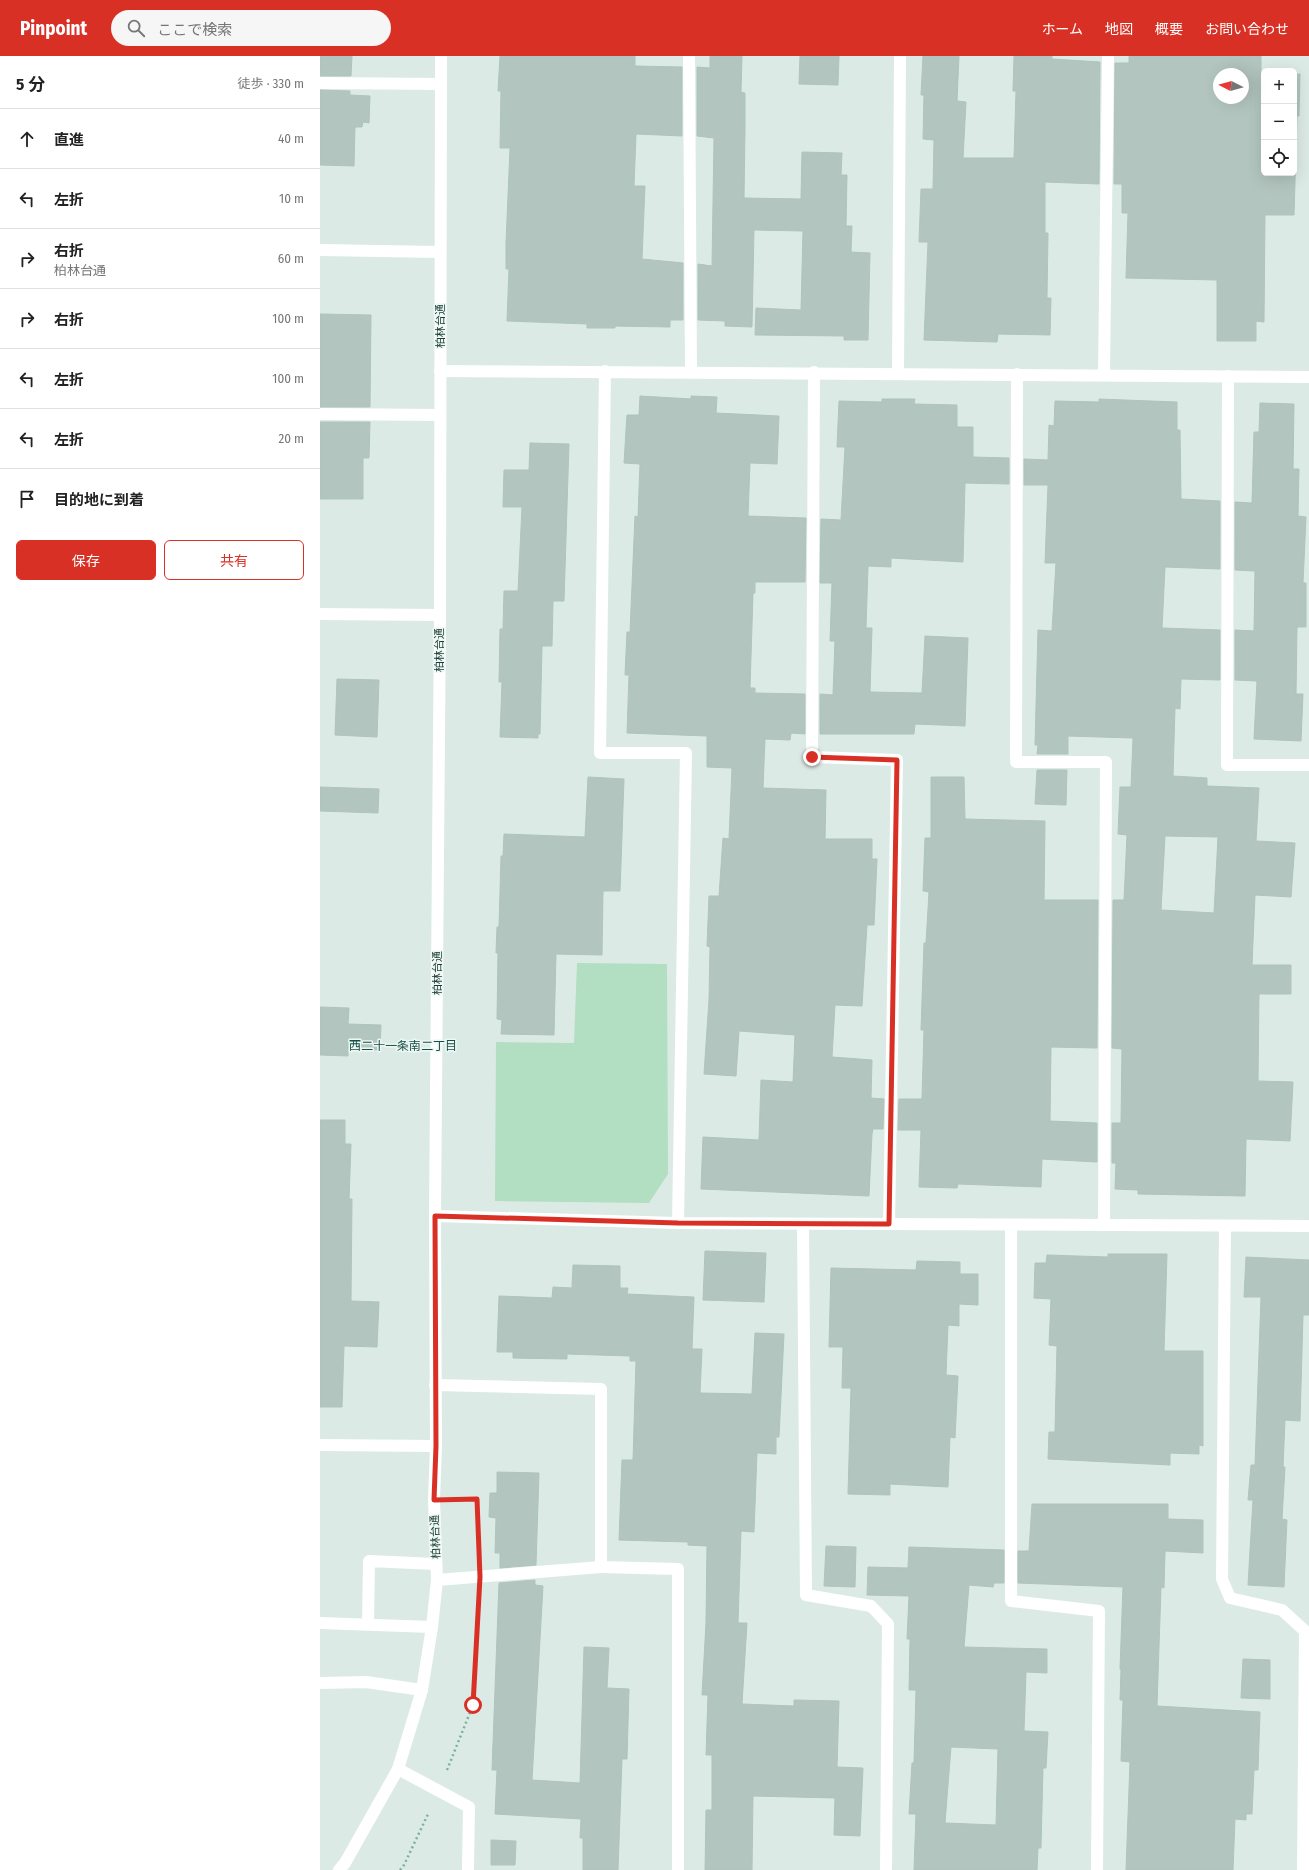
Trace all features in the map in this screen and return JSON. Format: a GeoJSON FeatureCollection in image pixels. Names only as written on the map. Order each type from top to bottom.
{"type":"FeatureCollection","features":[{"type":"Feature","properties":{"kind":"street","name":"柏林台通"},"geometry":{"type":"LineString","coordinates":[[339,1870],[345,1863],[398,1769],[422,1690],[432,1627],[436,1580],[434,1500],[436,1446],[435,1216],[440,614],[441,56]]}},
{"type":"Feature","properties":{"kind":"street"},"geometry":{"type":"LineString","coordinates":[[689,56],[691,372]]}},
{"type":"Feature","properties":{"kind":"street"},"geometry":{"type":"LineString","coordinates":[[898,373],[900,56]]}},
{"type":"Feature","properties":{"kind":"street"},"geometry":{"type":"LineString","coordinates":[[1104,374],[1108,56]]}},
{"type":"Feature","properties":{"kind":"street"},"geometry":{"type":"LineString","coordinates":[[320,83],[441,84]]}},
{"type":"Feature","properties":{"kind":"street"},"geometry":{"type":"LineString","coordinates":[[320,250],[440,252]]}},
{"type":"Feature","properties":{"kind":"street"},"geometry":{"type":"LineString","coordinates":[[605,370],[600,753],[686,753],[678,1223]]}},
{"type":"Feature","properties":{"kind":"street"},"geometry":{"type":"LineString","coordinates":[[440,371],[605,370],[1309,377]]}},
{"type":"Feature","properties":{"kind":"street"},"geometry":{"type":"LineString","coordinates":[[814,372],[812,757],[897,760],[889,1224]]}},
{"type":"Feature","properties":{"kind":"street"},"geometry":{"type":"LineString","coordinates":[[1017,374],[1016,762],[1106,762],[1104,1225]]}},
{"type":"Feature","properties":{"kind":"street"},"geometry":{"type":"LineString","coordinates":[[1228,376],[1226,765],[1309,765]]}},
{"type":"Feature","properties":{"kind":"street"},"geometry":{"type":"LineString","coordinates":[[320,414],[440,416]]}},
{"type":"Feature","properties":{"kind":"street"},"geometry":{"type":"LineString","coordinates":[[320,614],[440,614]]}},
{"type":"Feature","properties":{"kind":"street"},"geometry":{"type":"LineString","coordinates":[[435,1216],[678,1223],[1309,1226]]}},
{"type":"Feature","properties":{"kind":"street"},"geometry":{"type":"LineString","coordinates":[[803,1224],[806,1595],[871,1606],[888,1624],[886,1870]]}},
{"type":"Feature","properties":{"kind":"street"},"geometry":{"type":"LineString","coordinates":[[1011,1225],[1011,1601],[1099,1611],[1097,1870]]}},
{"type":"Feature","properties":{"kind":"street"},"geometry":{"type":"LineString","coordinates":[[1225,1226],[1222,1578],[1230,1598],[1282,1610],[1305,1631],[1304,1870]]}},
{"type":"Feature","properties":{"kind":"street"},"geometry":{"type":"LineString","coordinates":[[435,1385],[601,1389],[601,1567]]}},
{"type":"Feature","properties":{"kind":"street"},"geometry":{"type":"LineString","coordinates":[[320,1445],[436,1446]]}},
{"type":"Feature","properties":{"kind":"street"},"geometry":{"type":"LineString","coordinates":[[368,1624],[369,1561],[436,1564]]}},
{"type":"Feature","properties":{"kind":"street"},"geometry":{"type":"LineString","coordinates":[[436,1580],[601,1567],[678,1568],[678,1870]]}},
{"type":"Feature","properties":{"kind":"street"},"geometry":{"type":"LineString","coordinates":[[320,1623],[432,1627]]}},
{"type":"Feature","properties":{"kind":"street"},"geometry":{"type":"LineString","coordinates":[[320,1683],[366,1682],[422,1690]]}},
{"type":"Feature","properties":{"kind":"street"},"geometry":{"type":"LineString","coordinates":[[398,1769],[469,1807],[468,1870]]}},
{"type":"Feature","properties":{"kind":"path"},"geometry":{"type":"LineString","coordinates":[[400,1870],[404,1865],[439,1790],[473,1705],[480,1577],[477,1499],[434,1500]]}},
{"type":"Feature","properties":{"kind":"green space"},"geometry":{"type":"Polygon","coordinates":[[[577,963],[667,964],[668,1174],[649,1203],[495,1201],[496,1042],[574,1043],[577,963]]]}},
{"type":"Feature","properties":{"kind":"building"},"geometry":{"type":"Polygon","coordinates":[[[320,56],[352,56],[351,76],[320,76],[320,56]]]}},
{"type":"Feature","properties":{"kind":"building"},"geometry":{"type":"Polygon","coordinates":[[[500,56],[635,56],[635,66],[682,67],[682,136],[636,134],[634,186],[645,186],[642,259],[683,263],[683,320],[670,320],[670,327],[615,326],[615,328],[587,328],[587,324],[507,321],[509,269],[506,269],[506,243],[510,148],[500,148],[501,91],[498,91],[500,56]]]}},
{"type":"Feature","properties":{"kind":"building"},"geometry":{"type":"Polygon","coordinates":[[[710,56],[742,56],[741,92],[745,93],[744,198],[801,199],[802,152],[842,153],[841,175],[847,175],[846,226],[852,226],[851,252],[870,253],[868,340],[844,340],[844,336],[755,335],[756,308],[801,310],[803,231],[754,230],[752,327],[725,326],[725,321],[698,320],[698,264],[712,266],[714,138],[697,136],[697,67],[710,68],[710,56]]]}},
{"type":"Feature","properties":{"kind":"building"},"geometry":{"type":"Polygon","coordinates":[[[800,56],[839,56],[838,85],[799,84],[800,56]]]}},
{"type":"Feature","properties":{"kind":"building"},"geometry":{"type":"Polygon","coordinates":[[[923,56],[959,56],[957,101],[966,102],[963,158],[1014,158],[1016,91],[1013,91],[1014,56],[1052,56],[1052,59],[1100,62],[1099,184],[1045,182],[1045,233],[1048,233],[1047,298],[1051,298],[1050,335],[998,334],[997,342],[924,340],[928,242],[919,242],[921,189],[933,189],[934,140],[923,139],[924,95],[921,95],[923,56]]]}},
{"type":"Feature","properties":{"kind":"building"},"geometry":{"type":"Polygon","coordinates":[[[1129,56],[1261,56],[1261,176],[1295,176],[1294,215],[1265,215],[1264,322],[1256,321],[1256,341],[1217,341],[1217,280],[1126,278],[1128,213],[1122,213],[1122,184],[1114,184],[1115,63],[1129,63],[1129,56]]]}},
{"type":"Feature","properties":{"kind":"building"},"geometry":{"type":"Polygon","coordinates":[[[1297,74],[1300,74],[1299,116],[1297,116],[1297,74]]]}},
{"type":"Feature","properties":{"kind":"building"},"geometry":{"type":"Polygon","coordinates":[[[320,90],[350,91],[350,95],[370,96],[369,123],[363,122],[362,127],[355,127],[354,166],[320,165],[320,90]]]}},
{"type":"Feature","properties":{"kind":"building"},"geometry":{"type":"Polygon","coordinates":[[[320,314],[371,315],[370,407],[320,407],[320,314]]]}},
{"type":"Feature","properties":{"kind":"building"},"geometry":{"type":"Polygon","coordinates":[[[640,396],[691,399],[691,396],[717,397],[716,413],[779,416],[777,464],[750,463],[748,516],[806,518],[805,582],[755,582],[755,593],[753,593],[750,688],[755,688],[755,693],[805,694],[805,734],[791,733],[790,740],[765,739],[763,788],[826,790],[825,839],[872,839],[872,859],[877,859],[874,925],[867,925],[862,1006],[835,1005],[832,1057],[872,1060],[871,1098],[884,1099],[883,1129],[873,1129],[872,1134],[869,1196],[701,1189],[703,1137],[759,1140],[761,1080],[793,1082],[795,1035],[739,1031],[736,1076],[704,1074],[709,1000],[710,947],[707,946],[709,896],[719,896],[723,838],[729,839],[732,768],[707,767],[707,736],[627,733],[629,675],[625,675],[627,632],[630,632],[635,516],[638,517],[640,464],[624,463],[627,415],[639,415],[640,396]]]}},
{"type":"Feature","properties":{"kind":"building"},"geometry":{"type":"Polygon","coordinates":[[[882,399],[915,399],[914,404],[957,405],[957,427],[973,427],[973,457],[1009,458],[1009,484],[965,483],[963,562],[891,558],[891,567],[868,566],[866,628],[872,628],[870,692],[922,693],[925,636],[968,638],[965,726],[915,724],[914,734],[820,734],[820,694],[833,695],[835,641],[830,641],[832,583],[820,583],[821,519],[841,520],[845,447],[837,447],[839,401],[882,402],[882,399]]]}},
{"type":"Feature","properties":{"kind":"building"},"geometry":{"type":"Polygon","coordinates":[[[1099,399],[1177,402],[1177,430],[1180,430],[1181,499],[1220,501],[1220,569],[1165,567],[1162,628],[1220,630],[1220,680],[1181,679],[1180,709],[1175,708],[1173,776],[1207,778],[1207,786],[1259,788],[1256,841],[1295,843],[1291,897],[1255,895],[1252,965],[1291,965],[1291,994],[1259,994],[1258,1081],[1293,1082],[1290,1141],[1246,1139],[1245,1196],[1138,1194],[1138,1190],[1115,1189],[1116,1163],[1112,1163],[1112,1123],[1121,1123],[1122,1049],[1112,1048],[1113,900],[1124,900],[1127,835],[1118,834],[1120,787],[1131,787],[1133,738],[1068,736],[1068,754],[1037,754],[1038,745],[1035,745],[1038,630],[1052,631],[1056,563],[1045,563],[1048,485],[1024,485],[1024,459],[1048,460],[1049,425],[1054,426],[1055,401],[1099,402],[1099,399]],[[1165,836],[1161,910],[1214,913],[1218,837],[1165,836]]]}},
{"type":"Feature","properties":{"kind":"building"},"geometry":{"type":"Polygon","coordinates":[[[1260,403],[1294,404],[1293,469],[1299,469],[1298,516],[1306,517],[1303,583],[1306,583],[1306,627],[1297,627],[1296,694],[1303,694],[1301,741],[1254,739],[1257,681],[1235,680],[1235,630],[1254,631],[1255,571],[1235,570],[1235,502],[1252,503],[1254,432],[1259,432],[1260,403]]]}},
{"type":"Feature","properties":{"kind":"building"},"geometry":{"type":"Polygon","coordinates":[[[320,422],[370,422],[369,458],[363,458],[363,499],[320,499],[320,422]]]}},
{"type":"Feature","properties":{"kind":"building"},"geometry":{"type":"Polygon","coordinates":[[[530,443],[569,444],[564,601],[553,601],[552,646],[542,646],[540,734],[538,734],[538,738],[500,737],[502,682],[499,682],[500,629],[503,629],[504,591],[518,591],[522,507],[503,507],[504,470],[529,470],[530,443]]]}},
{"type":"Feature","properties":{"kind":"building"},"geometry":{"type":"Polygon","coordinates":[[[337,679],[379,680],[377,737],[335,735],[337,679]]]}},
{"type":"Feature","properties":{"kind":"building"},"geometry":{"type":"Polygon","coordinates":[[[1037,770],[1067,770],[1066,805],[1035,804],[1037,770]]]}},
{"type":"Feature","properties":{"kind":"building"},"geometry":{"type":"Polygon","coordinates":[[[588,777],[624,779],[620,891],[603,891],[602,955],[556,954],[554,1035],[501,1034],[502,1020],[497,1019],[498,953],[496,953],[497,927],[499,927],[501,856],[503,856],[504,834],[585,837],[588,777]]]}},
{"type":"Feature","properties":{"kind":"building"},"geometry":{"type":"Polygon","coordinates":[[[931,777],[964,777],[965,819],[1045,821],[1044,900],[1098,900],[1097,1048],[1051,1047],[1050,1121],[1097,1123],[1097,1162],[1042,1159],[1041,1187],[958,1184],[957,1188],[919,1187],[921,1130],[898,1130],[899,1099],[922,1099],[924,1030],[921,1030],[924,943],[926,943],[929,892],[923,891],[925,838],[931,838],[931,777]]]}},
{"type":"Feature","properties":{"kind":"building"},"geometry":{"type":"Polygon","coordinates":[[[320,787],[379,789],[378,813],[320,811],[320,787]]]}},
{"type":"Feature","properties":{"kind":"building"},"geometry":{"type":"Polygon","coordinates":[[[320,1007],[349,1008],[348,1024],[381,1025],[380,1050],[348,1048],[348,1056],[320,1055],[320,1007]]]}},
{"type":"Feature","properties":{"kind":"building"},"geometry":{"type":"Polygon","coordinates":[[[320,1120],[345,1120],[345,1144],[351,1144],[349,1199],[352,1199],[351,1301],[379,1302],[377,1347],[344,1346],[342,1407],[320,1407],[320,1120]]]}},
{"type":"Feature","properties":{"kind":"building"},"geometry":{"type":"Polygon","coordinates":[[[705,1251],[766,1253],[764,1302],[703,1300],[705,1251]]]}},
{"type":"Feature","properties":{"kind":"building"},"geometry":{"type":"Polygon","coordinates":[[[1108,1254],[1167,1254],[1164,1351],[1203,1351],[1203,1446],[1199,1445],[1199,1454],[1170,1453],[1170,1465],[1048,1459],[1049,1432],[1055,1432],[1057,1346],[1049,1345],[1051,1299],[1034,1298],[1035,1263],[1046,1263],[1047,1255],[1108,1257],[1108,1254]]]}},
{"type":"Feature","properties":{"kind":"building"},"geometry":{"type":"Polygon","coordinates":[[[1246,1257],[1309,1260],[1309,1315],[1303,1315],[1300,1421],[1285,1420],[1283,1467],[1285,1467],[1282,1519],[1287,1520],[1284,1587],[1248,1585],[1253,1500],[1248,1500],[1251,1465],[1255,1465],[1261,1297],[1244,1297],[1246,1257]]]}},
{"type":"Feature","properties":{"kind":"building"},"geometry":{"type":"Polygon","coordinates":[[[917,1261],[960,1262],[960,1274],[978,1274],[978,1305],[959,1304],[959,1326],[948,1325],[946,1375],[958,1376],[955,1438],[950,1437],[948,1487],[890,1484],[890,1495],[848,1494],[851,1388],[842,1388],[843,1347],[829,1347],[831,1268],[916,1270],[917,1261]]]}},
{"type":"Feature","properties":{"kind":"building"},"geometry":{"type":"Polygon","coordinates":[[[573,1265],[620,1266],[620,1288],[628,1288],[627,1294],[694,1297],[692,1349],[702,1349],[700,1393],[752,1394],[755,1333],[784,1334],[779,1437],[776,1437],[776,1454],[757,1453],[754,1532],[741,1531],[738,1623],[747,1623],[742,1704],[794,1706],[794,1700],[839,1701],[837,1767],[863,1768],[860,1836],[834,1835],[835,1798],[753,1796],[752,1870],[705,1870],[706,1810],[712,1810],[712,1755],[706,1755],[708,1695],[702,1695],[706,1623],[707,1546],[688,1545],[688,1542],[619,1540],[622,1460],[633,1460],[636,1361],[630,1361],[630,1356],[567,1354],[567,1359],[513,1358],[513,1352],[497,1352],[499,1296],[552,1298],[553,1287],[572,1288],[573,1265]]]}},
{"type":"Feature","properties":{"kind":"building"},"geometry":{"type":"Polygon","coordinates":[[[497,1472],[539,1473],[536,1565],[500,1568],[500,1553],[495,1553],[496,1518],[489,1517],[490,1493],[497,1493],[497,1472]]]}},
{"type":"Feature","properties":{"kind":"building"},"geometry":{"type":"Polygon","coordinates":[[[1032,1504],[1168,1504],[1168,1519],[1203,1520],[1203,1553],[1165,1551],[1164,1588],[1161,1587],[1157,1706],[1260,1712],[1258,1770],[1254,1770],[1252,1814],[1246,1814],[1246,1820],[1235,1819],[1233,1870],[1126,1870],[1130,1762],[1121,1761],[1123,1700],[1120,1700],[1120,1669],[1123,1587],[1018,1583],[1018,1551],[1029,1551],[1032,1504]]]}},
{"type":"Feature","properties":{"kind":"building"},"geometry":{"type":"Polygon","coordinates":[[[826,1546],[856,1547],[855,1587],[824,1586],[826,1546]]]}},
{"type":"Feature","properties":{"kind":"building"},"geometry":{"type":"Polygon","coordinates":[[[909,1547],[1004,1550],[1004,1583],[994,1583],[993,1587],[969,1585],[964,1647],[1047,1649],[1047,1673],[1026,1672],[1024,1731],[1048,1732],[1046,1768],[1043,1768],[1041,1848],[1038,1848],[1037,1870],[914,1870],[916,1814],[909,1814],[912,1763],[914,1763],[916,1690],[909,1690],[910,1639],[907,1639],[909,1596],[867,1595],[868,1567],[908,1568],[909,1547]],[[951,1747],[945,1823],[996,1825],[998,1749],[951,1747]]]}},
{"type":"Feature","properties":{"kind":"building"},"geometry":{"type":"Polygon","coordinates":[[[535,1580],[535,1585],[543,1586],[532,1780],[580,1783],[584,1647],[609,1648],[607,1688],[629,1689],[627,1759],[622,1759],[618,1870],[583,1870],[583,1838],[580,1838],[581,1819],[495,1814],[497,1770],[492,1770],[499,1583],[535,1580]]]}},
{"type":"Feature","properties":{"kind":"building"},"geometry":{"type":"Polygon","coordinates":[[[1243,1659],[1270,1660],[1270,1699],[1241,1698],[1243,1659]]]}},
{"type":"Feature","properties":{"kind":"building"},"geometry":{"type":"Polygon","coordinates":[[[491,1840],[516,1841],[515,1865],[491,1865],[491,1840]]]}},
{"type":"Feature","properties":{"kind":"district","name":"西二十一条南二丁目"},"geometry":{"type":"Point","coordinates":[403,1046]}},
{"type":"Feature","properties":{"kind":"route"},"geometry":{"type":"LineString","coordinates":[[473,1705],[480,1577],[477,1499],[434,1500],[436,1446],[435,1216],[678,1223],[889,1224],[897,760],[812,757]]}}]}
